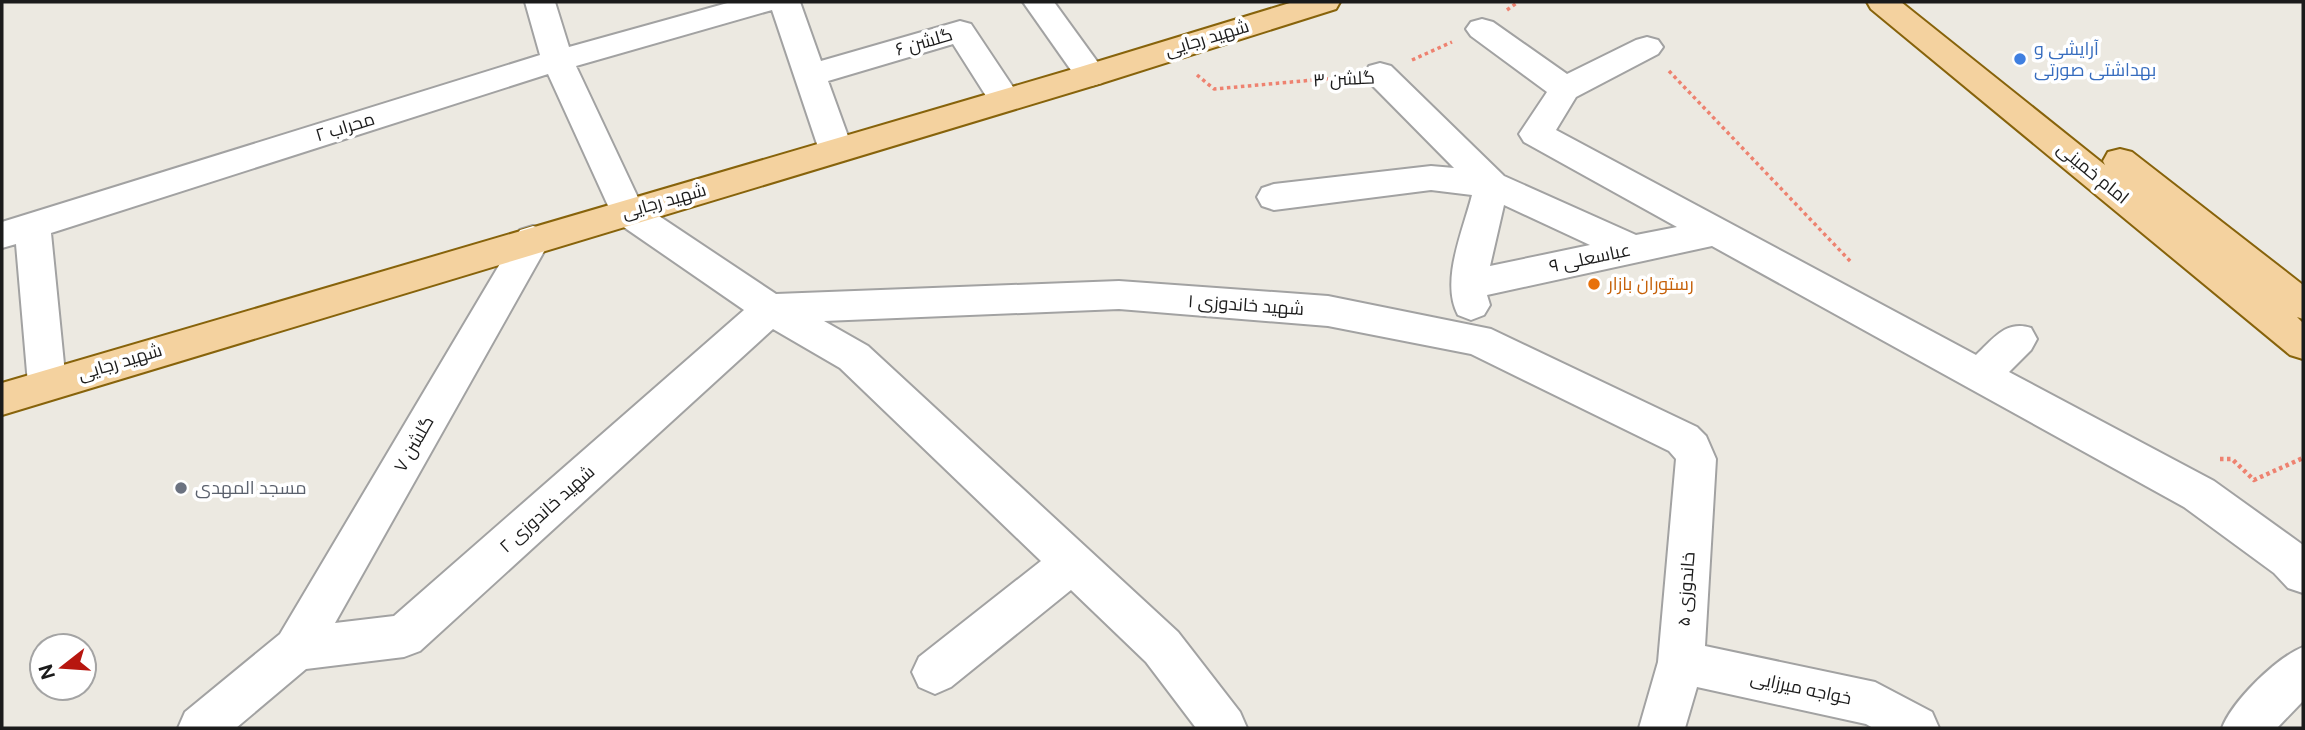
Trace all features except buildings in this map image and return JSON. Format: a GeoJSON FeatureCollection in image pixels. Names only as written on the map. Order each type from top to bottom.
{"type":"FeatureCollection","features":[{"type":"Feature","properties":{"kind":"main road","name":"شهید رجایی"},"geometry":{"type":"LineString","coordinates":[[2,398],[1091,75],[1325,2]]}},
{"type":"Feature","properties":{"kind":"main road","name":"امام خمینی"},"geometry":{"type":"LineString","coordinates":[[1882,2],[2303,344]]}},
{"type":"Feature","properties":{"kind":"main road","name":"امام خمینی"},"geometry":{"type":"LineString","coordinates":[[1916,2],[2303,305]]}},
{"type":"Feature","properties":{"kind":"street"},"geometry":{"type":"LineString","coordinates":[[540,2],[557,60],[627,212],[770,309],[855,357],[1162,647],[1224,728]]}},
{"type":"Feature","properties":{"kind":"street","name":"۲ محراب"},"geometry":{"type":"LineString","coordinates":[[17,230],[557,60],[766,2]]}},
{"type":"Feature","properties":{"kind":"street"},"geometry":{"type":"LineString","coordinates":[[785,2],[836,150]]}},
{"type":"Feature","properties":{"kind":"street"},"geometry":{"type":"LineString","coordinates":[[1038,2],[1091,75]]}},
{"type":"Feature","properties":{"kind":"street"},"geometry":{"type":"LineString","coordinates":[[1482,29],[1565,89]]}},
{"type":"Feature","properties":{"kind":"street","name":"۶ گلشن"},"geometry":{"type":"LineString","coordinates":[[811,75],[960,31],[1005,99]]}},
{"type":"Feature","properties":{"kind":"street"},"geometry":{"type":"LineString","coordinates":[[1647,47],[1565,89],[1536,134],[2199,494],[2289,559],[2303,574]]}},
{"type":"Feature","properties":{"kind":"street","name":"۳ گلشن"},"geometry":{"type":"LineString","coordinates":[[1380,74],[1492,185]]}},
{"type":"Feature","properties":{"kind":"street"},"geometry":{"type":"LineString","coordinates":[[1274,197],[1431,178],[1492,185],[1632,249]]}},
{"type":"Feature","properties":{"kind":"street"},"geometry":{"type":"LineString","coordinates":[[1478,340],[1466,285],[1492,185]]}},
{"type":"Feature","properties":{"kind":"street"},"geometry":{"type":"LineString","coordinates":[[17,230],[47,384]]}},
{"type":"Feature","properties":{"kind":"street","name":"۹ عباسعلی"},"geometry":{"type":"LineString","coordinates":[[1466,285],[1714,232]]}},
{"type":"Feature","properties":{"kind":"street","name":"۷ گلشن"},"geometry":{"type":"LineString","coordinates":[[296,649],[533,239]]}},
{"type":"Feature","properties":{"kind":"street","name":"۱ شهید خاندوزی"},"geometry":{"type":"LineString","coordinates":[[770,309],[1119,295],[1328,311],[1478,340],[1683,439],[1692,448]]}},
{"type":"Feature","properties":{"kind":"street","name":"۲ شهید خاندوزی"},"geometry":{"type":"LineString","coordinates":[[296,649],[404,636],[770,309]]}},
{"type":"Feature","properties":{"kind":"street"},"geometry":{"type":"LineString","coordinates":[[1979,376],[2018,339]]}},
{"type":"Feature","properties":{"kind":"street","name":"خاندوزی ۵"},"geometry":{"type":"LineString","coordinates":[[1662,728],[1681,662],[1696,459],[1692,448]]}},
{"type":"Feature","properties":{"kind":"street"},"geometry":{"type":"LineString","coordinates":[[935,672],[1073,562]]}},
{"type":"Feature","properties":{"kind":"street"},"geometry":{"type":"LineString","coordinates":[[201,728],[296,649]]}},
{"type":"Feature","properties":{"kind":"street","name":"خواجه میرزایی"},"geometry":{"type":"LineString","coordinates":[[1681,662],[1875,704],[1916,728]]}},
{"type":"Feature","properties":{"kind":"street"},"geometry":{"type":"LineString","coordinates":[[2245,728],[2303,669]]}},
{"type":"Feature","properties":{"kind":"path"},"geometry":{"type":"LineString","coordinates":[[1380,74],[1482,29]]}},
{"type":"Feature","properties":{"kind":"path"},"geometry":{"type":"LineString","coordinates":[[1647,47],[1855,266]]}},
{"type":"Feature","properties":{"kind":"path","name":"۳ گلشن"},"geometry":{"type":"LineString","coordinates":[[1166,51],[1214,89],[1380,74]]}},
{"type":"Feature","properties":{"kind":"place","name":"آرایشی و بهداشتی صورتی"},"geometry":{"type":"Point","coordinates":[2020,59]}},
{"type":"Feature","properties":{"kind":"place","name":"رستوران بازار"},"geometry":{"type":"Point","coordinates":[1594,284]}},
{"type":"Feature","properties":{"kind":"place","name":"مسجد المهدی"},"geometry":{"type":"Point","coordinates":[181,488]}}]}
